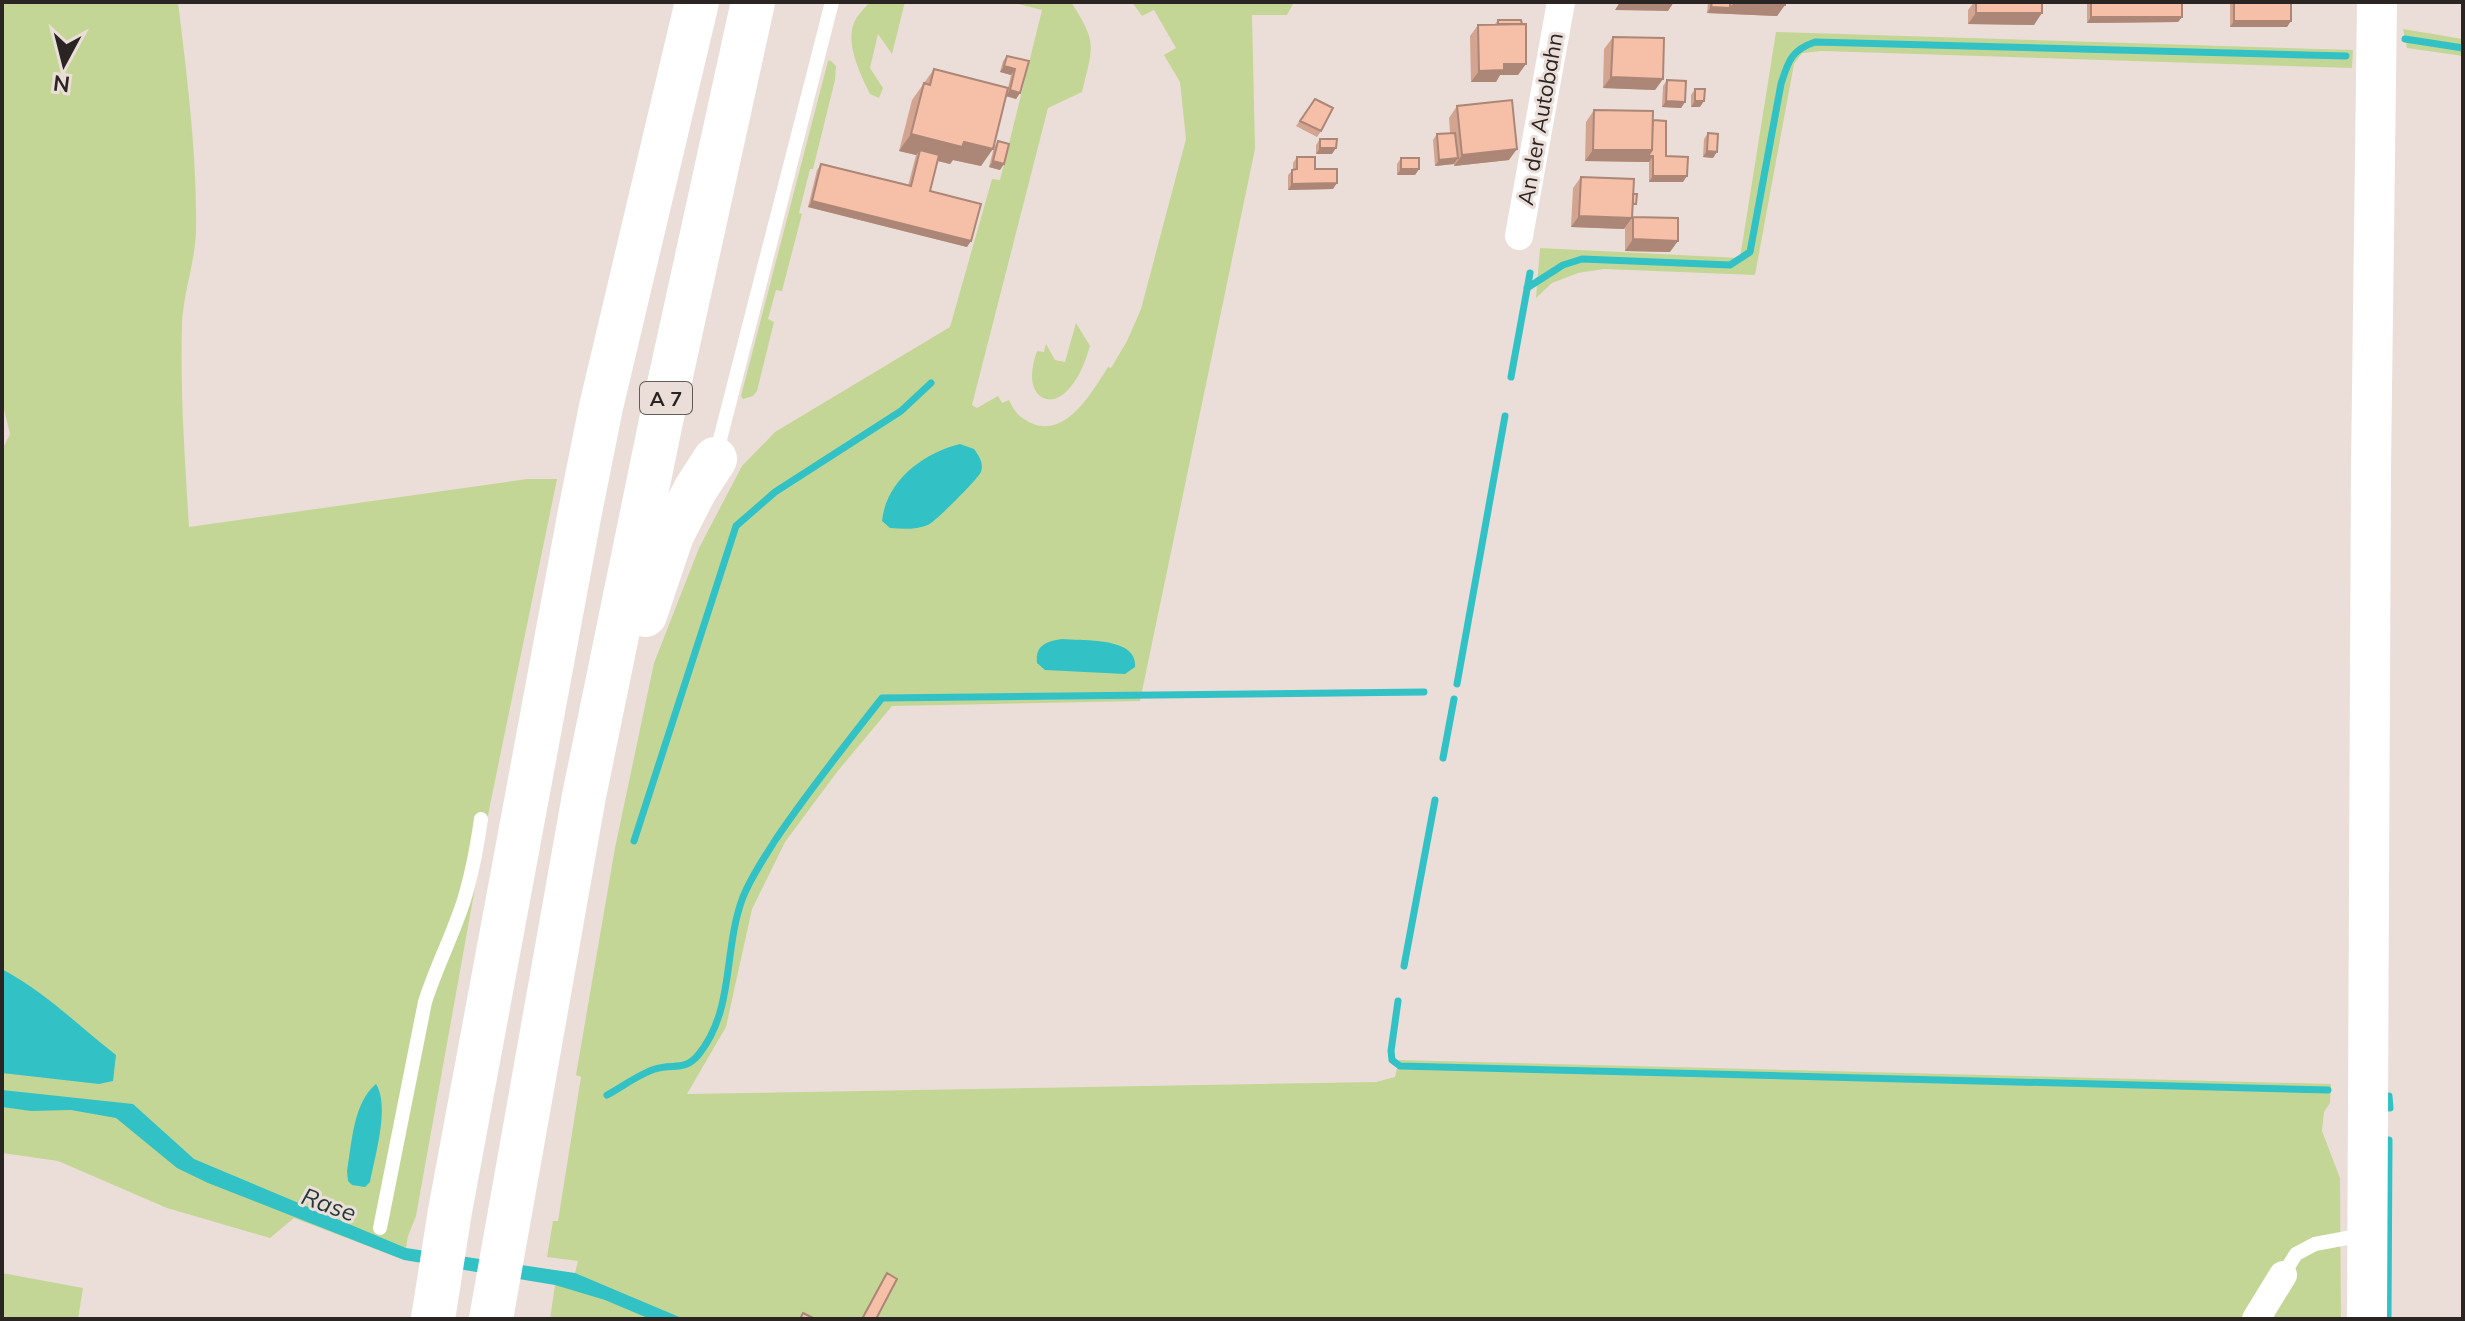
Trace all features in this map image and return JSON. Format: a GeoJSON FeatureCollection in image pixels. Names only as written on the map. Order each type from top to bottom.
{"type":"FeatureCollection","features":[{"type":"Feature","properties":{"kind":"highway","name":"A 7"},"geometry":{"type":"LineString","coordinates":[[433,1319],[450,1211],[601,407],[697,2]]}},
{"type":"Feature","properties":{"kind":"highway","name":"A 7"},"geometry":{"type":"LineString","coordinates":[[491,1319],[584,796],[661,421],[753,2]]}},
{"type":"Feature","properties":{"kind":"highway"},"geometry":{"type":"LineString","coordinates":[[584,796],[672,535],[715,459]]}},
{"type":"Feature","properties":{"kind":"street","name":"An der Autobahn"},"geometry":{"type":"LineString","coordinates":[[1519,236],[1561,2]]}},
{"type":"Feature","properties":{"kind":"street"},"geometry":{"type":"LineString","coordinates":[[2367,1319],[2371,467],[2377,16]]}},
{"type":"Feature","properties":{"kind":"street"},"geometry":{"type":"LineString","coordinates":[[2256,1319],[2283,1275]]}},
{"type":"Feature","properties":{"kind":"lane"},"geometry":{"type":"LineString","coordinates":[[715,459],[834,4]]}},
{"type":"Feature","properties":{"kind":"lane"},"geometry":{"type":"LineString","coordinates":[[380,1228],[425,1002],[463,904],[481,819]]}},
{"type":"Feature","properties":{"kind":"lane"},"geometry":{"type":"LineString","coordinates":[[2283,1275],[2296,1254],[2315,1244],[2367,1234]]}},
{"type":"Feature","properties":{"kind":"green space"},"geometry":{"type":"Polygon","coordinates":[[[2,2],[178,2],[191,115],[196,200],[195,240],[182,325],[182,401],[189,527],[527,479],[557,479],[489,810],[416,1216],[408,1236],[404,1260],[294,1218],[270,1238],[167,1208],[58,1161],[2,1153],[2,450],[10,434],[2,401],[2,2]]]}},
{"type":"Feature","properties":{"kind":"green space"},"geometry":{"type":"Polygon","coordinates":[[[870,2],[905,2],[892,54],[878,34],[870,68],[883,88],[879,98],[870,94],[862,78],[851,40],[855,20],[870,2]]]}},
{"type":"Feature","properties":{"kind":"green space"},"geometry":{"type":"Polygon","coordinates":[[[1010,2],[1071,2],[1086,27],[1091,45],[1082,92],[1048,108],[972,405],[977,408],[998,396],[1002,403],[1009,400],[1022,418],[1042,426],[1066,420],[1076,411],[1108,367],[1111,368],[1127,341],[1141,309],[1186,139],[1180,82],[1164,55],[1176,48],[1154,10],[1142,16],[1132,2],[1294,2],[1287,15],[1252,15],[1255,149],[1140,701],[892,706],[837,772],[785,842],[752,909],[726,1027],[687,1094],[1376,1082],[1395,1077],[1399,1060],[2331,1084],[2330,1103],[2324,1112],[2322,1131],[2340,1178],[2341,1319],[550,1319],[555,1285],[575,1273],[578,1261],[547,1257],[553,1221],[558,1221],[581,1077],[576,1075],[615,848],[654,663],[699,548],[742,466],[775,432],[950,327],[992,179],[1000,180],[1042,10],[1010,2]]]}},
{"type":"Feature","properties":{"kind":"green space"},"geometry":{"type":"Polygon","coordinates":[[[2403,29],[2463,39],[2463,56],[2407,48],[2403,29]]]}},
{"type":"Feature","properties":{"kind":"green space"},"geometry":{"type":"Polygon","coordinates":[[[1776,32],[2353,50],[2352,68],[1822,51],[1802,53],[1794,64],[1755,275],[1604,269],[1578,273],[1552,283],[1536,298],[1540,248],[1740,258],[1776,32]]]}},
{"type":"Feature","properties":{"kind":"green space"},"geometry":{"type":"Polygon","coordinates":[[[830,60],[836,66],[835,80],[813,169],[810,169],[782,291],[776,290],[768,319],[774,322],[757,391],[743,399],[741,396],[830,60]]]}},
{"type":"Feature","properties":{"kind":"green space"},"geometry":{"type":"Polygon","coordinates":[[[1076,323],[1090,346],[1084,365],[1075,382],[1060,397],[1043,398],[1033,384],[1032,370],[1037,351],[1044,352],[1046,344],[1055,360],[1065,362],[1076,323]]]}},
{"type":"Feature","properties":{"kind":"green space"},"geometry":{"type":"Polygon","coordinates":[[[2,1273],[83,1288],[78,1319],[2,1319],[2,1273]]]}},
{"type":"Feature","properties":{"kind":"water"},"geometry":{"type":"Polygon","coordinates":[[[960,444],[974,449],[982,469],[956,500],[923,527],[890,528],[882,521],[891,493],[909,471],[933,454],[960,444]]]}},
{"type":"Feature","properties":{"kind":"water"},"geometry":{"type":"Polygon","coordinates":[[[1063,639],[1119,645],[1134,657],[1135,667],[1125,674],[1045,670],[1037,663],[1040,648],[1063,639]]]}},
{"type":"Feature","properties":{"kind":"water"},"geometry":{"type":"Polygon","coordinates":[[[2,969],[48,999],[116,1055],[113,1081],[99,1084],[2,1073],[2,969]]]}},
{"type":"Feature","properties":{"kind":"water"},"geometry":{"type":"Polygon","coordinates":[[[376,1084],[382,1118],[370,1182],[365,1187],[352,1185],[348,1181],[347,1171],[355,1124],[362,1102],[376,1084]]]}},
{"type":"Feature","properties":{"kind":"water"},"geometry":{"type":"Polygon","coordinates":[[[2,1090],[133,1104],[194,1159],[406,1248],[575,1273],[684,1319],[650,1319],[605,1300],[555,1285],[404,1260],[177,1168],[116,1118],[71,1110],[31,1111],[2,1107],[2,1090]]]}},
{"type":"Feature","properties":{"kind":"building"},"geometry":{"type":"Polygon","coordinates":[[[1712,2],[1730,2],[1730,8],[1711,7],[1712,2]]]}},
{"type":"Feature","properties":{"kind":"building"},"geometry":{"type":"Polygon","coordinates":[[[1734,2],[1785,2],[1785,5],[1734,2]]]}},
{"type":"Feature","properties":{"kind":"building"},"geometry":{"type":"Polygon","coordinates":[[[1976,2],[2042,2],[2042,13],[1976,13],[1976,2]]]}},
{"type":"Feature","properties":{"kind":"building"},"geometry":{"type":"Polygon","coordinates":[[[2091,2],[2182,2],[2182,17],[2091,17],[2091,2]]]}},
{"type":"Feature","properties":{"kind":"building"},"geometry":{"type":"Polygon","coordinates":[[[2234,2],[2291,2],[2291,21],[2234,21],[2234,2]]]}},
{"type":"Feature","properties":{"kind":"building"},"geometry":{"type":"Polygon","coordinates":[[[1498,20],[1521,20],[1522,24],[1498,24],[1498,20]]]}},
{"type":"Feature","properties":{"kind":"building"},"geometry":{"type":"Polygon","coordinates":[[[1526,24],[1526,64],[1504,64],[1504,70],[1479,71],[1478,25],[1526,24]]]}},
{"type":"Feature","properties":{"kind":"building"},"geometry":{"type":"Polygon","coordinates":[[[1613,37],[1664,38],[1663,79],[1611,77],[1613,37]]]}},
{"type":"Feature","properties":{"kind":"building"},"geometry":{"type":"Polygon","coordinates":[[[1007,56],[1029,61],[1020,93],[1010,90],[1015,69],[1004,66],[1007,56]]]}},
{"type":"Feature","properties":{"kind":"building"},"geometry":{"type":"Polygon","coordinates":[[[934,69],[1008,88],[993,149],[964,142],[962,147],[911,134],[924,83],[930,85],[934,69]]]}},
{"type":"Feature","properties":{"kind":"building"},"geometry":{"type":"Polygon","coordinates":[[[1667,80],[1686,81],[1685,102],[1666,101],[1667,80]]]}},
{"type":"Feature","properties":{"kind":"building"},"geometry":{"type":"Polygon","coordinates":[[[1695,89],[1705,89],[1704,101],[1695,101],[1695,89]]]}},
{"type":"Feature","properties":{"kind":"building"},"geometry":{"type":"Polygon","coordinates":[[[1315,99],[1333,108],[1321,131],[1300,121],[1315,99]]]}},
{"type":"Feature","properties":{"kind":"building"},"geometry":{"type":"Polygon","coordinates":[[[1512,100],[1517,149],[1462,155],[1457,106],[1512,100]]]}},
{"type":"Feature","properties":{"kind":"building"},"geometry":{"type":"Polygon","coordinates":[[[1594,110],[1653,111],[1652,150],[1593,150],[1594,110]]]}},
{"type":"Feature","properties":{"kind":"building"},"geometry":{"type":"Polygon","coordinates":[[[1653,120],[1666,121],[1666,156],[1688,157],[1687,176],[1653,176],[1653,156],[1648,156],[1652,150],[1653,120]]]}},
{"type":"Feature","properties":{"kind":"building"},"geometry":{"type":"Polygon","coordinates":[[[1455,133],[1458,158],[1439,160],[1437,134],[1455,133]]]}},
{"type":"Feature","properties":{"kind":"building"},"geometry":{"type":"Polygon","coordinates":[[[1708,133],[1718,134],[1717,152],[1707,151],[1708,133]]]}},
{"type":"Feature","properties":{"kind":"building"},"geometry":{"type":"Polygon","coordinates":[[[1320,139],[1337,139],[1336,148],[1320,148],[1320,139]]]}},
{"type":"Feature","properties":{"kind":"building"},"geometry":{"type":"Polygon","coordinates":[[[998,141],[1009,144],[1004,164],[993,161],[998,141]]]}},
{"type":"Feature","properties":{"kind":"building"},"geometry":{"type":"Polygon","coordinates":[[[920,150],[939,155],[930,191],[981,204],[971,241],[812,201],[821,164],[911,186],[920,150]]]}},
{"type":"Feature","properties":{"kind":"building"},"geometry":{"type":"Polygon","coordinates":[[[1297,157],[1315,157],[1315,169],[1337,169],[1337,183],[1292,184],[1292,170],[1297,169],[1297,157]]]}},
{"type":"Feature","properties":{"kind":"building"},"geometry":{"type":"Polygon","coordinates":[[[1401,158],[1419,158],[1419,169],[1401,169],[1401,158]]]}},
{"type":"Feature","properties":{"kind":"building"},"geometry":{"type":"Polygon","coordinates":[[[1581,177],[1634,179],[1632,218],[1579,216],[1581,177]]]}},
{"type":"Feature","properties":{"kind":"building"},"geometry":{"type":"Polygon","coordinates":[[[1633,217],[1678,218],[1678,241],[1633,239],[1633,217]]]}},
{"type":"Feature","properties":{"kind":"building"},"geometry":{"type":"Polygon","coordinates":[[[887,1273],[897,1279],[876,1319],[862,1319],[887,1273]]]}},
{"type":"Feature","properties":{"kind":"building"},"geometry":{"type":"Polygon","coordinates":[[[803,1313],[815,1319],[800,1319],[803,1313]]]}},
{"type":"Feature","properties":{"kind":"waterway"},"geometry":{"type":"LineString","coordinates":[[2405,39],[2463,48]]}},
{"type":"Feature","properties":{"kind":"waterway"},"geometry":{"type":"LineString","coordinates":[[1527,288],[1563,265],[1582,259],[1730,265],[1750,252],[1781,84],[1792,58],[1815,42],[2346,56]]}},
{"type":"Feature","properties":{"kind":"waterway"},"geometry":{"type":"LineString","coordinates":[[1511,377],[1530,273]]}},
{"type":"Feature","properties":{"kind":"waterway"},"geometry":{"type":"LineString","coordinates":[[634,841],[736,526],[775,492],[901,411],[931,383]]}},
{"type":"Feature","properties":{"kind":"waterway"},"geometry":{"type":"LineString","coordinates":[[1457,684],[1505,416]]}},
{"type":"Feature","properties":{"kind":"waterway"},"geometry":{"type":"LineString","coordinates":[[607,1095],[649,1071],[684,1065],[699,1054],[718,1018],[737,917],[750,882],[801,803],[882,698],[1424,692]]}},
{"type":"Feature","properties":{"kind":"waterway"},"geometry":{"type":"LineString","coordinates":[[1443,758],[1454,699]]}},
{"type":"Feature","properties":{"kind":"waterway"},"geometry":{"type":"LineString","coordinates":[[1404,966],[1435,800]]}},
{"type":"Feature","properties":{"kind":"waterway"},"geometry":{"type":"LineString","coordinates":[[1398,1001],[1391,1051],[1392,1060],[1400,1066],[2328,1090]]}},
{"type":"Feature","properties":{"kind":"waterway"},"geometry":{"type":"LineString","coordinates":[[2389,1096],[2390,1108]]}},
{"type":"Feature","properties":{"kind":"waterway"},"geometry":{"type":"LineString","coordinates":[[2388,1319],[2389,1140]]}},
{"type":"Feature","properties":{"kind":"water label","name":"Rase"},"geometry":{"type":"Point","coordinates":[329,1204]}}]}
